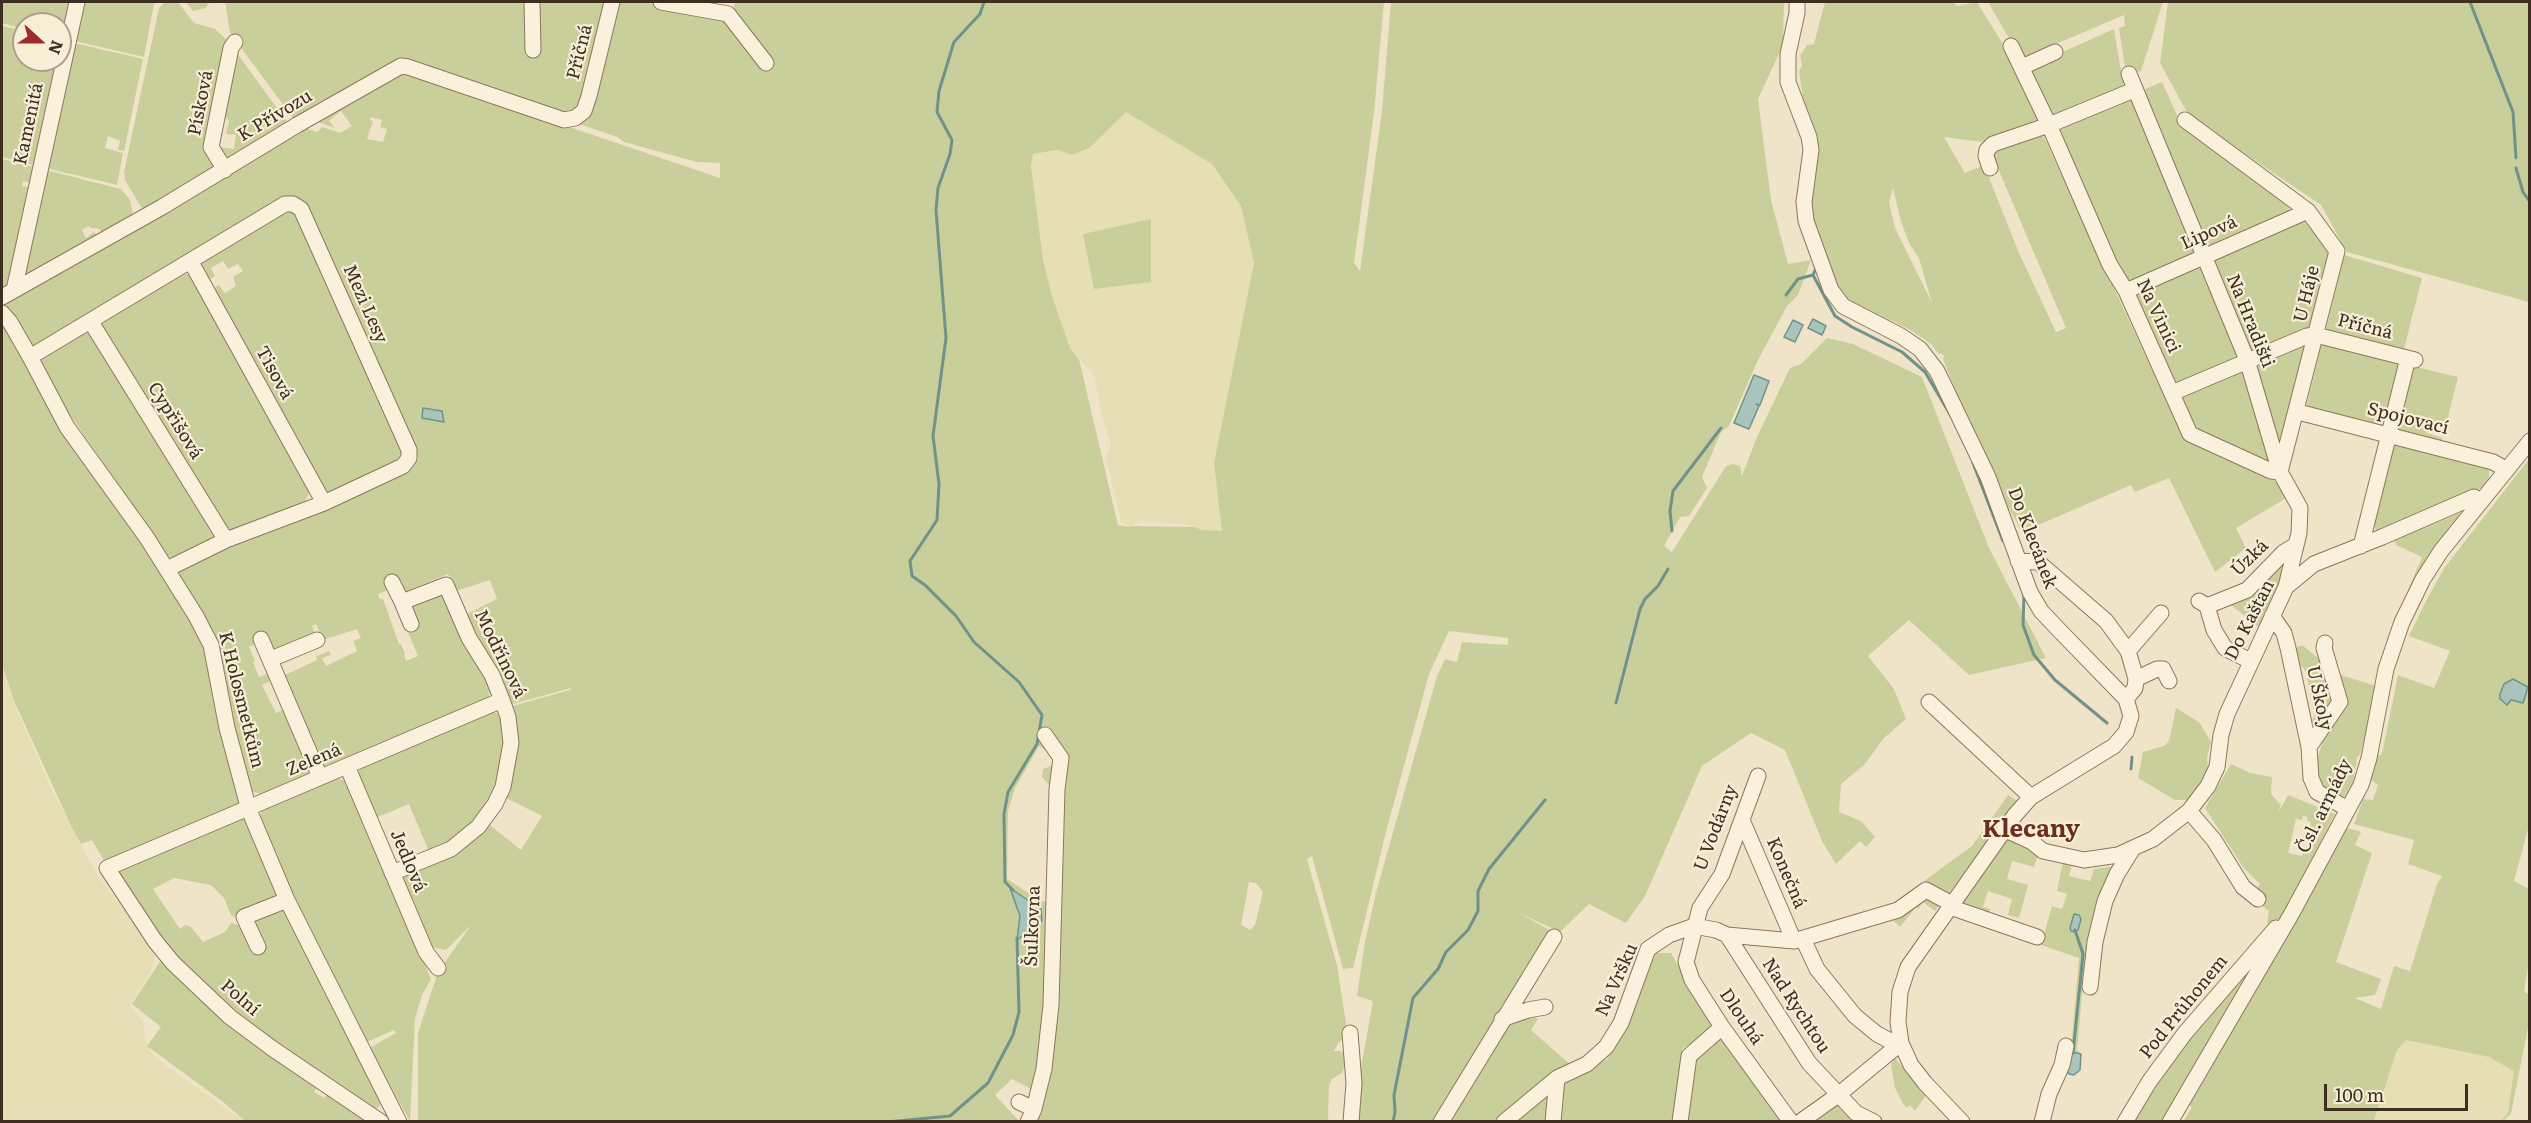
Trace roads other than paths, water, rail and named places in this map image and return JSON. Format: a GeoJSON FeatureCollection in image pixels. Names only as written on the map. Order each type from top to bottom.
{"type":"FeatureCollection","features":[{"type":"Feature","properties":{"kind":"street","name":"Kamenitá"},"geometry":{"type":"LineString","coordinates":[[8,294],[76,2]]}},
{"type":"Feature","properties":{"kind":"street"},"geometry":{"type":"LineString","coordinates":[[532,2],[533,50]]}},
{"type":"Feature","properties":{"kind":"street","name":"Příčná"},"geometry":{"type":"LineString","coordinates":[[584,111],[612,2]]}},
{"type":"Feature","properties":{"kind":"street"},"geometry":{"type":"LineString","coordinates":[[662,2],[728,14],[766,63]]}},
{"type":"Feature","properties":{"kind":"street","name":"Do Klecánek"},"geometry":{"type":"LineString","coordinates":[[1797,2],[1797,13],[1788,54],[1788,82],[1809,137],[1811,150],[1804,202],[1806,221],[1834,297],[1843,306],[1901,336],[1920,349],[1937,371],[1984,469],[2030,592],[2041,611],[2126,699]]}},
{"type":"Feature","properties":{"kind":"street","name":"Písková"},"geometry":{"type":"LineString","coordinates":[[225,170],[211,147],[231,48],[235,42]]}},
{"type":"Feature","properties":{"kind":"street","name":"Na Vinici"},"geometry":{"type":"LineString","coordinates":[[2011,46],[2049,124],[2110,265],[2127,291],[2190,434],[2271,471],[2280,472]]}},
{"type":"Feature","properties":{"kind":"street"},"geometry":{"type":"LineString","coordinates":[[2022,67],[2055,52]]}},
{"type":"Feature","properties":{"kind":"street","name":"K Přívozu"},"geometry":{"type":"LineString","coordinates":[[8,294],[401,66],[564,120],[575,118],[584,111]]}},
{"type":"Feature","properties":{"kind":"street","name":"Na Hradišti"},"geometry":{"type":"LineString","coordinates":[[2129,74],[2247,360],[2280,472],[2300,508],[2296,545],[2286,587]]}},
{"type":"Feature","properties":{"kind":"street"},"geometry":{"type":"LineString","coordinates":[[1990,168],[1986,156],[1987,150],[1994,144],[2134,90]]}},
{"type":"Feature","properties":{"kind":"street","name":"U Háje"},"geometry":{"type":"LineString","coordinates":[[2185,120],[2308,211],[2337,251],[2298,412],[2280,472]]}},
{"type":"Feature","properties":{"kind":"street","name":"Mezi Lesy"},"geometry":{"type":"LineString","coordinates":[[30,357],[285,204],[293,204],[301,209],[409,450],[409,458],[403,466],[324,503],[226,540],[167,569]]}},
{"type":"Feature","properties":{"kind":"street","name":"Lipová"},"geometry":{"type":"LineString","coordinates":[[2127,291],[2308,211]]}},
{"type":"Feature","properties":{"kind":"street","name":"Tisová"},"geometry":{"type":"LineString","coordinates":[[191,262],[324,503]]}},
{"type":"Feature","properties":{"kind":"street","name":"K Holosmetkům"},"geometry":{"type":"LineString","coordinates":[[2,313],[10,322],[30,357],[66,427],[167,569],[211,645],[227,728],[249,810],[287,900],[399,1122]]}},
{"type":"Feature","properties":{"kind":"street","name":"Cypřišová"},"geometry":{"type":"LineString","coordinates":[[91,322],[226,540]]}},
{"type":"Feature","properties":{"kind":"street","name":"Příčná"},"geometry":{"type":"LineString","coordinates":[[2172,393],[2247,360],[2307,336],[2316,335],[2411,359],[2389,434]]}},
{"type":"Feature","properties":{"kind":"street","name":"Spojovací"},"geometry":{"type":"LineString","coordinates":[[2298,412],[2493,462],[2507,470]]}},
{"type":"Feature","properties":{"kind":"street"},"geometry":{"type":"LineString","coordinates":[[2361,546],[2389,434]]}},
{"type":"Feature","properties":{"kind":"street","name":"Čsl. armády"},"geometry":{"type":"LineString","coordinates":[[2169,1122],[2282,930],[2361,784],[2368,764],[2386,669],[2402,622],[2423,579],[2441,550],[2529,441]]}},
{"type":"Feature","properties":{"kind":"street","name":"Do Kaštan"},"geometry":{"type":"LineString","coordinates":[[2132,850],[2153,839],[2190,811],[2214,775],[2227,714],[2286,587],[2314,564],[2474,497],[2481,501]]}},
{"type":"Feature","properties":{"kind":"street","name":"Úzká"},"geometry":{"type":"LineString","coordinates":[[2250,661],[2225,648],[2203,604],[2247,590],[2284,552],[2296,545]]}},
{"type":"Feature","properties":{"kind":"street"},"geometry":{"type":"LineString","coordinates":[[1962,1122],[1911,1065],[1901,1042],[1898,1022],[1903,979],[1916,953],[1954,907],[2004,829],[2031,797],[2114,746],[2122,738],[2131,716],[2126,699],[2134,688],[2136,679],[2128,651],[2106,621],[2038,562],[2018,561]]}},
{"type":"Feature","properties":{"kind":"street"},"geometry":{"type":"LineString","coordinates":[[392,582],[411,624]]}},
{"type":"Feature","properties":{"kind":"street","name":"Modřínová"},"geometry":{"type":"LineString","coordinates":[[392,873],[451,849],[478,826],[495,804],[505,779],[511,743],[508,717],[492,675],[469,638],[446,585],[402,602]]}},
{"type":"Feature","properties":{"kind":"street"},"geometry":{"type":"LineString","coordinates":[[2128,651],[2161,613]]}},
{"type":"Feature","properties":{"kind":"street","name":"U Školy"},"geometry":{"type":"LineString","coordinates":[[2272,616],[2284,633],[2309,747],[2311,778],[2317,792],[2348,809]]}},
{"type":"Feature","properties":{"kind":"street"},"geometry":{"type":"LineString","coordinates":[[261,639],[320,777]]}},
{"type":"Feature","properties":{"kind":"street"},"geometry":{"type":"LineString","coordinates":[[271,659],[317,640]]}},
{"type":"Feature","properties":{"kind":"street"},"geometry":{"type":"LineString","coordinates":[[2309,747],[2340,702],[2324,648],[2325,643]]}},
{"type":"Feature","properties":{"kind":"street"},"geometry":{"type":"LineString","coordinates":[[2136,679],[2157,669],[2163,669],[2169,681]]}},
{"type":"Feature","properties":{"kind":"street","name":"Zelená"},"geometry":{"type":"LineString","coordinates":[[107,868],[249,810],[320,777],[502,700]]}},
{"type":"Feature","properties":{"kind":"street"},"geometry":{"type":"LineString","coordinates":[[1929,702],[2031,797]]}},
{"type":"Feature","properties":{"kind":"street","name":"Šulkovna"},"geometry":{"type":"LineString","coordinates":[[1031,1115],[1044,1070],[1051,1005],[1057,789],[1061,758],[1045,735]]}},
{"type":"Feature","properties":{"kind":"street","name":"Jedlová"},"geometry":{"type":"LineString","coordinates":[[347,766],[426,952],[438,968]]}},
{"type":"Feature","properties":{"kind":"street","name":"U Vodárny"},"geometry":{"type":"LineString","coordinates":[[1694,926],[1700,909],[1722,874],[1758,776]]}},
{"type":"Feature","properties":{"kind":"street"},"geometry":{"type":"LineString","coordinates":[[2190,811],[2214,840],[2243,887],[2258,898]]}},
{"type":"Feature","properties":{"kind":"street","name":"Konečná"},"geometry":{"type":"LineString","coordinates":[[1742,820],[1799,940],[1817,969],[1856,1016],[1885,1038],[1894,1043],[1901,1042]]}},
{"type":"Feature","properties":{"kind":"street"},"geometry":{"type":"LineString","coordinates":[[2004,829],[2032,842],[2043,851],[2069,858],[2094,860],[2132,850]]}},
{"type":"Feature","properties":{"kind":"street"},"geometry":{"type":"LineString","coordinates":[[2090,987],[2096,942],[2105,901],[2117,874],[2132,850]]}},
{"type":"Feature","properties":{"kind":"street","name":"Polní"},"geometry":{"type":"LineString","coordinates":[[107,868],[173,963],[230,1017],[381,1122]]}},
{"type":"Feature","properties":{"kind":"street"},"geometry":{"type":"LineString","coordinates":[[1694,926],[1716,930],[1727,935],[1799,940],[1898,910],[1926,890],[1954,907],[2037,938]]}},
{"type":"Feature","properties":{"kind":"street"},"geometry":{"type":"LineString","coordinates":[[258,947],[244,917],[287,900]]}},
{"type":"Feature","properties":{"kind":"street","name":"Dlouhá"},"geometry":{"type":"LineString","coordinates":[[1694,926],[1686,962],[1692,980],[1722,1027],[1791,1122]]}},
{"type":"Feature","properties":{"kind":"street","name":"Na Vršku"},"geometry":{"type":"LineString","coordinates":[[1504,1122],[1557,1078],[1587,1064],[1606,1047],[1621,1023],[1648,949],[1669,935],[1694,926]]}},
{"type":"Feature","properties":{"kind":"street","name":"Pod Průhonem"},"geometry":{"type":"LineString","coordinates":[[2125,1122],[2149,1082],[2185,1033],[2272,931],[2278,927],[2282,930]]}},
{"type":"Feature","properties":{"kind":"street","name":"Nad Rychtou"},"geometry":{"type":"LineString","coordinates":[[1727,935],[1809,1063],[1856,1113],[1874,1122]]}},
{"type":"Feature","properties":{"kind":"street"},"geometry":{"type":"LineString","coordinates":[[1441,1122],[1554,937]]}},
{"type":"Feature","properties":{"kind":"street"},"geometry":{"type":"LineString","coordinates":[[1502,1019],[1545,1006]]}},
{"type":"Feature","properties":{"kind":"street"},"geometry":{"type":"LineString","coordinates":[[1680,1122],[1689,1056],[1722,1027]]}},
{"type":"Feature","properties":{"kind":"street"},"geometry":{"type":"LineString","coordinates":[[1350,1033],[1354,1083],[1351,1122]]}},
{"type":"Feature","properties":{"kind":"street"},"geometry":{"type":"LineString","coordinates":[[1800,1122],[1838,1095],[1901,1042]]}},
{"type":"Feature","properties":{"kind":"street"},"geometry":{"type":"LineString","coordinates":[[2042,1122],[2049,1094],[2062,1065],[2066,1046]]}},
{"type":"Feature","properties":{"kind":"street"},"geometry":{"type":"LineString","coordinates":[[1553,1122],[1557,1078]]}},
{"type":"Feature","properties":{"kind":"street"},"geometry":{"type":"LineString","coordinates":[[1019,1102],[1031,1115]]}},
{"type":"Feature","properties":{"kind":"water"},"geometry":{"type":"Polygon","coordinates":[[[1813,319],[1826,326],[1822,335],[1808,328],[1813,319]]]}},
{"type":"Feature","properties":{"kind":"water"},"geometry":{"type":"Polygon","coordinates":[[[1793,320],[1803,325],[1795,342],[1784,337],[1793,320]]]}},
{"type":"Feature","properties":{"kind":"water"},"geometry":{"type":"Polygon","coordinates":[[[1754,375],[1769,381],[1760,405],[1756,404],[1759,406],[1749,429],[1734,423],[1754,375]]]}},
{"type":"Feature","properties":{"kind":"water"},"geometry":{"type":"Polygon","coordinates":[[[423,408],[442,411],[444,422],[422,418],[423,408]]]}},
{"type":"Feature","properties":{"kind":"water"},"geometry":{"type":"Polygon","coordinates":[[[2513,679],[2528,687],[2523,703],[2511,700],[2507,705],[2500,699],[2500,694],[2504,684],[2513,679]]]}},
{"type":"Feature","properties":{"kind":"water"},"geometry":{"type":"Polygon","coordinates":[[[1010,888],[1041,909],[1042,921],[1017,940],[1020,916],[1010,888]]]}},
{"type":"Feature","properties":{"kind":"water"},"geometry":{"type":"Polygon","coordinates":[[[2074,914],[2079,915],[2081,919],[2078,930],[2075,932],[2070,928],[2074,914]]]}},
{"type":"Feature","properties":{"kind":"water"},"geometry":{"type":"Polygon","coordinates":[[[2072,1052],[2081,1054],[2080,1070],[2074,1075],[2069,1074],[2067,1069],[2072,1052]]]}},
{"type":"Feature","properties":{"kind":"waterway"},"geometry":{"type":"LineString","coordinates":[[984,2],[980,14],[954,42],[939,91],[937,112],[952,140],[950,154],[938,188],[936,210],[946,338],[933,436],[939,484],[937,520],[910,561],[912,576],[925,585],[956,616],[974,642],[1019,682],[1042,715],[1037,744],[1008,792],[1004,814],[1005,882],[1013,890]]}},
{"type":"Feature","properties":{"kind":"waterway"},"geometry":{"type":"LineString","coordinates":[[2470,2],[2513,112],[2516,158]]}},
{"type":"Feature","properties":{"kind":"waterway"},"geometry":{"type":"LineString","coordinates":[[2516,168],[2523,192],[2530,202]]}},
{"type":"Feature","properties":{"kind":"waterway"},"geometry":{"type":"LineString","coordinates":[[1786,295],[1798,279],[1813,275],[1816,268]]}},
{"type":"Feature","properties":{"kind":"waterway"},"geometry":{"type":"LineString","coordinates":[[1813,275],[1835,316],[1902,352],[1925,372],[1951,416]]}},
{"type":"Feature","properties":{"kind":"waterway"},"geometry":{"type":"LineString","coordinates":[[1672,531],[1670,511],[1673,491],[1721,428]]}},
{"type":"Feature","properties":{"kind":"waterway"},"geometry":{"type":"LineString","coordinates":[[1973,463],[2003,541]]}},
{"type":"Feature","properties":{"kind":"waterway"},"geometry":{"type":"LineString","coordinates":[[1616,703],[1640,609],[1668,569]]}},
{"type":"Feature","properties":{"kind":"waterway"},"geometry":{"type":"LineString","coordinates":[[2024,594],[2023,625],[2034,655],[2055,680],[2107,723]]}},
{"type":"Feature","properties":{"kind":"waterway"},"geometry":{"type":"LineString","coordinates":[[2131,769],[2132,757]]}},
{"type":"Feature","properties":{"kind":"waterway"},"geometry":{"type":"LineString","coordinates":[[1393,1122],[1394,1095],[1413,998],[1438,969],[1446,952],[1468,930],[1478,911],[1478,891],[1489,869],[1545,800]]}},
{"type":"Feature","properties":{"kind":"waterway"},"geometry":{"type":"LineString","coordinates":[[2073,1053],[2083,954],[2075,930]]}},
{"type":"Feature","properties":{"kind":"waterway"},"geometry":{"type":"LineString","coordinates":[[887,1122],[950,1116],[988,1083],[1013,1035],[1019,1012],[1017,938]]}},
{"type":"Feature","properties":{"kind":"district","name":"Klecany"},"geometry":{"type":"Point","coordinates":[2031,830]}}]}
